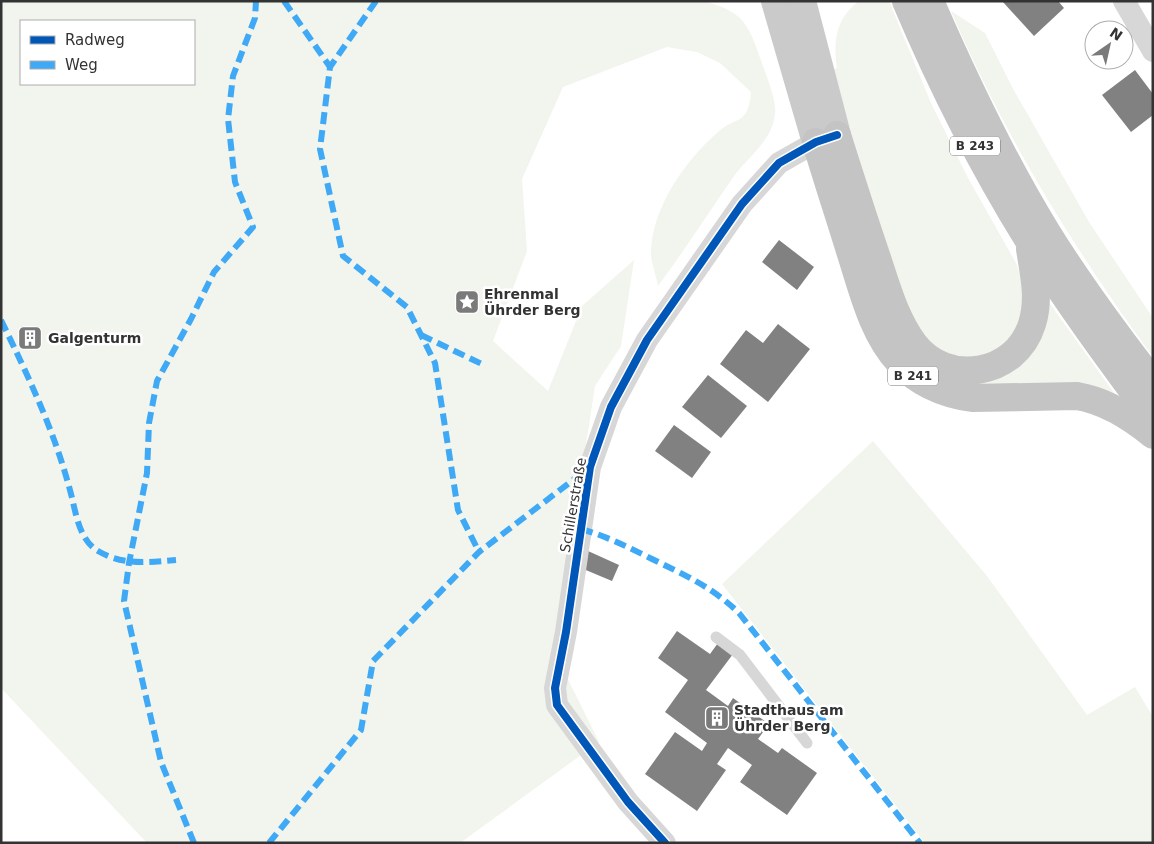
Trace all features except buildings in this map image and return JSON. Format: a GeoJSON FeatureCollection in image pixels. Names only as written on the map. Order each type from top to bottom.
{"type":"FeatureCollection","features":[{"type":"Feature","properties":{"kind":"highway","name":"B 243"},"geometry":{"type":"LineString","coordinates":[[906,1],[936,44],[972,142],[1028,240],[1090,334],[1153,418]]}},
{"type":"Feature","properties":{"kind":"highway"},"geometry":{"type":"LineString","coordinates":[[930,1],[936,44],[1002,152],[1046,230],[1111,327],[1153,382]]}},
{"type":"Feature","properties":{"kind":"highway"},"geometry":{"type":"LineString","coordinates":[[826,139],[896,315],[916,347],[935,362],[954,370],[981,370],[1008,360],[1022,345],[1033,319],[1036,293],[1028,240]]}},
{"type":"Feature","properties":{"kind":"highway","name":"B 241"},"geometry":{"type":"LineString","coordinates":[[826,139],[863,292],[888,346],[908,372],[928,386],[956,396],[972,398],[1077,396],[1091,399],[1127,415],[1153,435]]}},
{"type":"Feature","properties":{"kind":"main road","name":"B 241"},"geometry":{"type":"LineString","coordinates":[[775,1],[826,139]]}},
{"type":"Feature","properties":{"kind":"main road"},"geometry":{"type":"LineString","coordinates":[[802,1],[826,139]]}},
{"type":"Feature","properties":{"kind":"street"},"geometry":{"type":"LineString","coordinates":[[1124,1],[1153,51]]}},
{"type":"Feature","properties":{"kind":"street","name":"Schillerstraße"},"geometry":{"type":"LineString","coordinates":[[665,843],[628,802],[557,705],[555,688],[566,632],[590,467],[611,407],[647,340],[742,204],[779,163],[826,139]]}},
{"type":"Feature","properties":{"kind":"lane"},"geometry":{"type":"LineString","coordinates":[[716,637],[740,655],[807,743]]}},
{"type":"Feature","properties":{"kind":"shaded area"},"geometry":{"type":"Polygon","coordinates":[[[1,1],[703,1],[733,13],[746,25],[755,43],[774,101],[775,114],[773,124],[764,141],[732,179],[658,286],[651,252],[657,219],[664,202],[682,171],[693,157],[717,133],[740,119],[747,111],[751,92],[720,63],[697,52],[667,47],[563,87],[522,179],[527,251],[493,341],[548,391],[582,306],[634,260],[621,346],[595,386],[554,651],[599,742],[460,843],[147,843],[1,688],[1,1]]]}},
{"type":"Feature","properties":{"kind":"shaded area"},"geometry":{"type":"Polygon","coordinates":[[[859,1],[889,1],[931,103],[968,178],[1016,263],[1021,277],[1025,302],[1017,333],[986,360],[936,352],[911,319],[831,70],[837,68],[836,39],[841,23],[845,15],[859,1]]]}},
{"type":"Feature","properties":{"kind":"shaded area"},"geometry":{"type":"Polygon","coordinates":[[[951,11],[985,33],[1012,87],[1089,222],[1153,318],[1153,357],[1095,274],[1042,190],[994,102],[951,11]]]}},
{"type":"Feature","properties":{"kind":"shaded area"},"geometry":{"type":"Polygon","coordinates":[[[1048,301],[1119,400],[986,389],[940,382],[884,308],[965,380],[1048,301]]]}},
{"type":"Feature","properties":{"kind":"shaded area"},"geometry":{"type":"Polygon","coordinates":[[[873,441],[987,576],[1087,715],[1135,687],[1153,717],[1153,843],[925,843],[722,584],[873,441]]]}},
{"type":"Feature","properties":{"kind":"marked path"},"geometry":{"type":"LineString","coordinates":[[194,843],[161,762],[124,601],[129,563],[147,473],[149,423],[157,381],[214,272],[253,227],[235,182],[228,119],[233,76],[255,18],[256,1]]}},
{"type":"Feature","properties":{"kind":"marked path"},"geometry":{"type":"LineString","coordinates":[[284,1],[330,67]]}},
{"type":"Feature","properties":{"kind":"marked path"},"geometry":{"type":"LineString","coordinates":[[376,1],[330,67],[320,149],[343,256],[407,307],[435,363],[458,510],[479,552]]}},
{"type":"Feature","properties":{"kind":"marked path"},"geometry":{"type":"LineString","coordinates":[[1,320],[49,427],[65,471],[79,526],[86,540],[98,551],[117,559],[136,562],[176,560]]}},
{"type":"Feature","properties":{"kind":"marked path"},"geometry":{"type":"LineString","coordinates":[[421,335],[486,366]]}},
{"type":"Feature","properties":{"kind":"marked path"},"geometry":{"type":"LineString","coordinates":[[269,843],[361,730],[373,661],[479,552],[590,467]]}},
{"type":"Feature","properties":{"kind":"marked path"},"geometry":{"type":"LineString","coordinates":[[581,529],[617,542],[687,576],[719,596],[739,613],[920,843]]}},
{"type":"Feature","properties":{"kind":"cycle path"},"geometry":{"type":"LineString","coordinates":[[665,843],[628,802],[557,705],[555,688],[566,632],[590,467],[611,407],[647,340],[742,204],[779,163],[816,142],[837,135]]}},
{"type":"Feature","properties":{"kind":"place","name":"Ehrenmal Ührder Berg"},"geometry":{"type":"Point","coordinates":[467,302]}},
{"type":"Feature","properties":{"kind":"place","name":"Galgenturm"},"geometry":{"type":"Point","coordinates":[30,338]}},
{"type":"Feature","properties":{"kind":"place","name":"Stadthaus am Ührder Berg"},"geometry":{"type":"Point","coordinates":[717,718]}}]}
